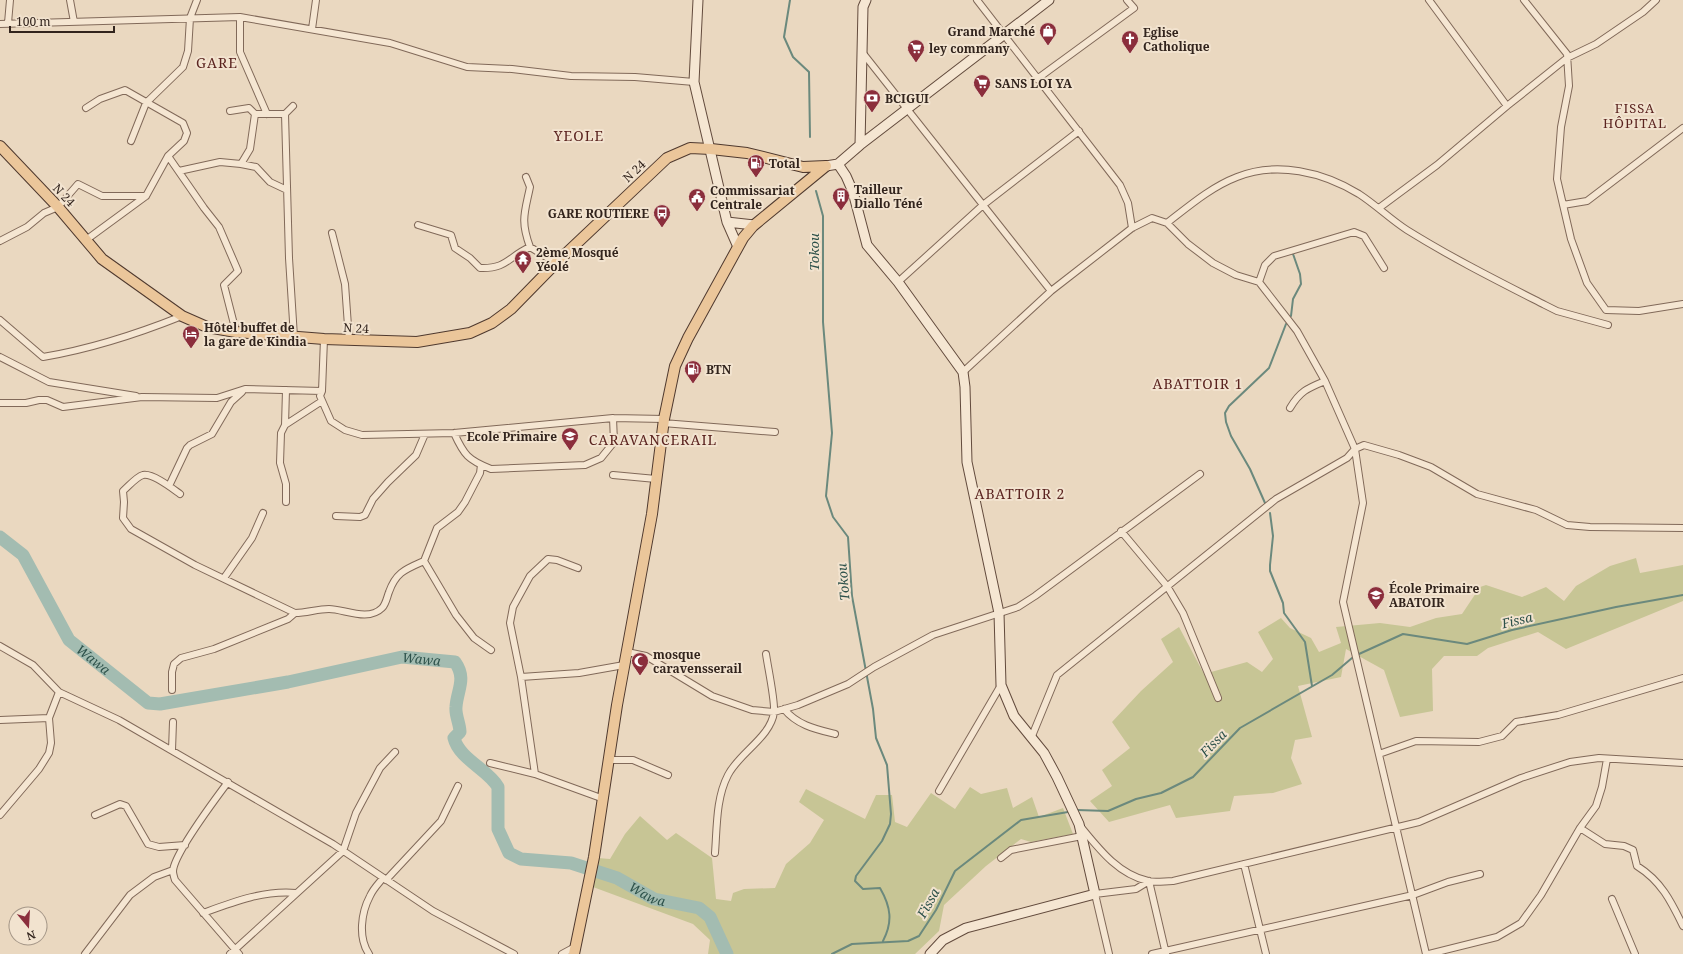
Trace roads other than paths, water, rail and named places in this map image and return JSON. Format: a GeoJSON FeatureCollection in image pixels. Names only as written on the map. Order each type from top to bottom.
{"type":"FeatureCollection","features":[{"type":"Feature","properties":{"kind":"main road","name":"N 24"},"geometry":{"type":"LineString","coordinates":[[0,146],[58,207],[102,259],[182,316],[207,327],[236,332],[324,339],[417,342],[470,333],[492,323],[510,309],[556,263],[667,158],[690,148],[747,153],[803,167],[826,166]]}},
{"type":"Feature","properties":{"kind":"main road"},"geometry":{"type":"LineString","coordinates":[[574,950],[594,857],[602,798],[624,665],[652,514],[663,421],[675,366],[688,338],[743,238],[754,225],[826,166]]}},
{"type":"Feature","properties":{"kind":"street"},"geometry":{"type":"LineString","coordinates":[[8,23],[10,0]]}},
{"type":"Feature","properties":{"kind":"street"},"geometry":{"type":"LineString","coordinates":[[70,0],[74,22]]}},
{"type":"Feature","properties":{"kind":"street"},"geometry":{"type":"LineString","coordinates":[[131,141],[146,103],[183,67],[188,51],[190,18],[197,0]]}},
{"type":"Feature","properties":{"kind":"street"},"geometry":{"type":"LineString","coordinates":[[312,29],[316,0]]}},
{"type":"Feature","properties":{"kind":"street"},"geometry":{"type":"LineString","coordinates":[[698,0],[694,82],[727,222],[738,248]]}},
{"type":"Feature","properties":{"kind":"street"},"geometry":{"type":"LineString","coordinates":[[860,145],[863,7],[866,0]]}},
{"type":"Feature","properties":{"kind":"street"},"geometry":{"type":"LineString","coordinates":[[977,0],[1120,185],[1128,202],[1132,228]]}},
{"type":"Feature","properties":{"kind":"street"},"geometry":{"type":"LineString","coordinates":[[826,166],[838,164],[860,145],[1049,0]]}},
{"type":"Feature","properties":{"kind":"street"},"geometry":{"type":"LineString","coordinates":[[1037,79],[1134,8],[1127,0]]}},
{"type":"Feature","properties":{"kind":"street"},"geometry":{"type":"LineString","coordinates":[[1429,0],[1507,106]]}},
{"type":"Feature","properties":{"kind":"street"},"geometry":{"type":"LineString","coordinates":[[1524,0],[1567,54],[1568,86],[1561,127],[1557,179],[1571,239],[1587,283],[1606,310],[1639,312],[1683,304]]}},
{"type":"Feature","properties":{"kind":"street"},"geometry":{"type":"LineString","coordinates":[[1379,208],[1436,165],[1567,58],[1596,44],[1643,12],[1656,0]]}},
{"type":"Feature","properties":{"kind":"street"},"geometry":{"type":"LineString","coordinates":[[0,24],[240,17],[390,43],[467,66],[512,69],[571,76],[635,77],[694,82]]}},
{"type":"Feature","properties":{"kind":"street"},"geometry":{"type":"LineString","coordinates":[[240,17],[240,52],[267,114]]}},
{"type":"Feature","properties":{"kind":"street"},"geometry":{"type":"LineString","coordinates":[[862,52],[1051,291]]}},
{"type":"Feature","properties":{"kind":"street"},"geometry":{"type":"LineString","coordinates":[[86,108],[100,99],[125,90],[183,123],[187,133],[184,141],[168,156],[146,196],[86,240]]}},
{"type":"Feature","properties":{"kind":"street"},"geometry":{"type":"LineString","coordinates":[[230,111],[249,108],[255,114],[285,114],[293,106]]}},
{"type":"Feature","properties":{"kind":"street"},"geometry":{"type":"LineString","coordinates":[[242,164],[250,149],[255,114]]}},
{"type":"Feature","properties":{"kind":"street"},"geometry":{"type":"LineString","coordinates":[[285,114],[294,337]]}},
{"type":"Feature","properties":{"kind":"street"},"geometry":{"type":"LineString","coordinates":[[1563,205],[1587,201],[1683,128]]}},
{"type":"Feature","properties":{"kind":"street"},"geometry":{"type":"LineString","coordinates":[[898,282],[983,204],[1079,131]]}},
{"type":"Feature","properties":{"kind":"street"},"geometry":{"type":"LineString","coordinates":[[168,156],[219,227],[238,271],[224,284],[236,332]]}},
{"type":"Feature","properties":{"kind":"street"},"geometry":{"type":"LineString","coordinates":[[179,170],[220,162],[256,166],[270,182],[287,190]]}},
{"type":"Feature","properties":{"kind":"street"},"geometry":{"type":"LineString","coordinates":[[838,164],[846,176],[853,192],[867,246],[898,282],[963,372],[966,387],[967,462],[999,613],[1001,685],[1014,716],[1032,736],[1044,753],[1079,824],[1109,954]]}},
{"type":"Feature","properties":{"kind":"street"},"geometry":{"type":"LineString","coordinates":[[1166,223],[1200,198],[1236,177],[1252,172],[1302,170],[1322,176],[1358,194],[1379,208],[1405,229],[1454,259],[1517,291],[1558,311],[1608,325]]}},
{"type":"Feature","properties":{"kind":"street"},"geometry":{"type":"LineString","coordinates":[[526,177],[530,187],[524,209],[525,233],[530,247],[556,263]]}},
{"type":"Feature","properties":{"kind":"street"},"geometry":{"type":"LineString","coordinates":[[0,241],[27,227],[44,213],[58,207],[78,184],[102,196],[146,196]]}},
{"type":"Feature","properties":{"kind":"street"},"geometry":{"type":"LineString","coordinates":[[963,372],[1051,291],[1132,228],[1152,218],[1166,223],[1188,244],[1213,263],[1236,275],[1259,282],[1298,331],[1325,381],[1355,449],[1363,503],[1343,602],[1427,954],[1497,937],[1521,923],[1541,895],[1580,828],[1596,806],[1602,787],[1607,758]]}},
{"type":"Feature","properties":{"kind":"street"},"geometry":{"type":"LineString","coordinates":[[727,222],[754,225]]}},
{"type":"Feature","properties":{"kind":"street"},"geometry":{"type":"LineString","coordinates":[[418,225],[450,235],[455,248],[470,258],[480,268],[498,267],[506,263],[518,252],[530,247]]}},
{"type":"Feature","properties":{"kind":"street"},"geometry":{"type":"LineString","coordinates":[[1259,282],[1265,265],[1274,256],[1354,232],[1364,236],[1384,268]]}},
{"type":"Feature","properties":{"kind":"street"},"geometry":{"type":"LineString","coordinates":[[332,233],[345,284],[348,340]]}},
{"type":"Feature","properties":{"kind":"street"},"geometry":{"type":"LineString","coordinates":[[0,320],[43,357],[71,352],[142,332],[182,316]]}},
{"type":"Feature","properties":{"kind":"street"},"geometry":{"type":"LineString","coordinates":[[324,339],[322,391],[320,396],[331,421],[345,430],[362,435],[454,433],[613,418],[663,421],[775,432]]}},
{"type":"Feature","properties":{"kind":"street"},"geometry":{"type":"LineString","coordinates":[[0,357],[49,382],[142,397]]}},
{"type":"Feature","properties":{"kind":"street"},"geometry":{"type":"LineString","coordinates":[[1290,408],[1297,395],[1308,388],[1325,381]]}},
{"type":"Feature","properties":{"kind":"street"},"geometry":{"type":"LineString","coordinates":[[0,403],[26,403],[47,400],[63,407],[142,397],[217,398],[245,389],[322,391]]}},
{"type":"Feature","properties":{"kind":"street"},"geometry":{"type":"LineString","coordinates":[[169,486],[190,444],[212,434],[230,402],[245,389]]}},
{"type":"Feature","properties":{"kind":"street"},"geometry":{"type":"LineString","coordinates":[[286,390],[285,425],[281,433],[280,463],[286,484],[286,502]]}},
{"type":"Feature","properties":{"kind":"street"},"geometry":{"type":"LineString","coordinates":[[285,425],[322,401]]}},
{"type":"Feature","properties":{"kind":"street"},"geometry":{"type":"LineString","coordinates":[[454,433],[463,453],[481,465],[491,469],[585,466],[601,458],[614,442],[613,418]]}},
{"type":"Feature","properties":{"kind":"street"},"geometry":{"type":"LineString","coordinates":[[336,516],[360,517],[366,515],[373,499],[416,455],[425,434]]}},
{"type":"Feature","properties":{"kind":"street"},"geometry":{"type":"LineString","coordinates":[[1032,736],[1057,675],[1276,499],[1346,458],[1355,449],[1364,445],[1400,455],[1431,467],[1477,494],[1536,510],[1567,525],[1590,528],[1683,528]]}},
{"type":"Feature","properties":{"kind":"street"},"geometry":{"type":"LineString","coordinates":[[180,494],[149,475],[142,476],[123,491],[123,518],[131,529],[195,565],[295,613],[309,613],[330,609],[356,614],[381,610],[394,579],[405,570],[424,561],[437,528],[458,512],[480,473],[481,465]]}},
{"type":"Feature","properties":{"kind":"street"},"geometry":{"type":"LineString","coordinates":[[627,652],[646,656],[712,696],[752,710],[774,712],[798,706],[848,684],[874,667],[933,635],[1018,607],[1200,474]]}},
{"type":"Feature","properties":{"kind":"street"},"geometry":{"type":"LineString","coordinates":[[613,475],[656,479]]}},
{"type":"Feature","properties":{"kind":"street"},"geometry":{"type":"LineString","coordinates":[[224,578],[252,538],[263,513]]}},
{"type":"Feature","properties":{"kind":"street"},"geometry":{"type":"LineString","coordinates":[[1121,531],[1166,586],[1183,613],[1218,698]]}},
{"type":"Feature","properties":{"kind":"street"},"geometry":{"type":"LineString","coordinates":[[535,774],[521,677],[510,623],[513,607],[530,576],[548,559],[557,560],[578,568]]}},
{"type":"Feature","properties":{"kind":"street"},"geometry":{"type":"LineString","coordinates":[[424,561],[456,615],[474,638],[491,650]]}},
{"type":"Feature","properties":{"kind":"street"},"geometry":{"type":"LineString","coordinates":[[172,690],[172,672],[174,664],[181,658],[214,649],[288,619],[295,613]]}},
{"type":"Feature","properties":{"kind":"street"},"geometry":{"type":"LineString","coordinates":[[0,646],[33,665],[59,692],[119,720],[228,782],[343,851],[433,911],[514,954]]}},
{"type":"Feature","properties":{"kind":"street"},"geometry":{"type":"LineString","coordinates":[[715,853],[719,800],[728,775],[754,742],[766,732],[774,712],[766,654]]}},
{"type":"Feature","properties":{"kind":"street"},"geometry":{"type":"LineString","coordinates":[[521,677],[579,673],[624,665]]}},
{"type":"Feature","properties":{"kind":"street"},"geometry":{"type":"LineString","coordinates":[[1379,754],[1416,741],[1479,742],[1502,736],[1516,722],[1558,715],[1683,678]]}},
{"type":"Feature","properties":{"kind":"street"},"geometry":{"type":"LineString","coordinates":[[939,791],[1001,685]]}},
{"type":"Feature","properties":{"kind":"street"},"geometry":{"type":"LineString","coordinates":[[0,816],[39,769],[49,753],[51,743],[50,718],[59,692]]}},
{"type":"Feature","properties":{"kind":"street"},"geometry":{"type":"LineString","coordinates":[[784,709],[792,719],[812,729],[835,734]]}},
{"type":"Feature","properties":{"kind":"street"},"geometry":{"type":"LineString","coordinates":[[0,720],[50,718]]}},
{"type":"Feature","properties":{"kind":"street"},"geometry":{"type":"LineString","coordinates":[[172,750],[173,722]]}},
{"type":"Feature","properties":{"kind":"street"},"geometry":{"type":"LineString","coordinates":[[228,782],[205,812],[185,845],[173,870],[175,880],[235,953],[296,893],[343,851],[360,807],[380,768],[395,752]]}},
{"type":"Feature","properties":{"kind":"street"},"geometry":{"type":"LineString","coordinates":[[1079,824],[1105,856],[1134,876],[1149,881],[1173,882],[1419,822],[1521,778],[1570,762],[1607,758],[1683,763]]}},
{"type":"Feature","properties":{"kind":"street"},"geometry":{"type":"LineString","coordinates":[[608,760],[633,760],[668,775]]}},
{"type":"Feature","properties":{"kind":"street"},"geometry":{"type":"LineString","coordinates":[[490,763],[535,774],[602,798]]}},
{"type":"Feature","properties":{"kind":"street"},"geometry":{"type":"LineString","coordinates":[[369,954],[362,938],[364,911],[370,895],[440,821],[458,786]]}},
{"type":"Feature","properties":{"kind":"street"},"geometry":{"type":"LineString","coordinates":[[95,815],[120,804],[126,806],[148,844],[159,847],[185,845]]}},
{"type":"Feature","properties":{"kind":"street"},"geometry":{"type":"LineString","coordinates":[[1580,828],[1605,844],[1624,846],[1633,850],[1637,866],[1652,875],[1673,904],[1683,926]]}},
{"type":"Feature","properties":{"kind":"street"},"geometry":{"type":"LineString","coordinates":[[1001,858],[1011,850],[1082,836]]}},
{"type":"Feature","properties":{"kind":"street"},"geometry":{"type":"LineString","coordinates":[[1244,864],[1266,954]]}},
{"type":"Feature","properties":{"kind":"street"},"geometry":{"type":"LineString","coordinates":[[85,954],[130,895],[154,877],[173,870]]}},
{"type":"Feature","properties":{"kind":"street"},"geometry":{"type":"LineString","coordinates":[[1152,954],[1412,895],[1448,882],[1480,874]]}},
{"type":"Feature","properties":{"kind":"street"},"geometry":{"type":"LineString","coordinates":[[930,954],[943,940],[966,928],[1094,894],[1136,889],[1149,881]]}},
{"type":"Feature","properties":{"kind":"street"},"geometry":{"type":"LineString","coordinates":[[1149,881],[1166,952]]}},
{"type":"Feature","properties":{"kind":"street"},"geometry":{"type":"LineString","coordinates":[[203,913],[251,898],[279,892],[296,893]]}},
{"type":"Feature","properties":{"kind":"street"},"geometry":{"type":"LineString","coordinates":[[1612,899],[1635,954]]}},
{"type":"Feature","properties":{"kind":"street"},"geometry":{"type":"LineString","coordinates":[[562,954],[574,950]]}},
{"type":"Feature","properties":{"kind":"waterway"},"geometry":{"type":"LineString","coordinates":[[790,0],[784,37],[793,57],[809,72],[810,137]]}},
{"type":"Feature","properties":{"kind":"waterway","name":"Tokou"},"geometry":{"type":"LineString","coordinates":[[816,191],[823,216],[823,322],[832,433],[826,496],[833,517],[848,537],[852,596],[873,709],[876,738],[887,765],[891,814],[890,824],[882,841],[856,876],[855,881],[863,889],[880,888],[884,895],[887,902],[889,921],[883,941]]}},
{"type":"Feature","properties":{"kind":"waterway"},"geometry":{"type":"LineString","coordinates":[[1291,316],[1293,299],[1301,284],[1300,274],[1293,254]]}},
{"type":"Feature","properties":{"kind":"waterway"},"geometry":{"type":"LineString","coordinates":[[1265,503],[1250,469],[1231,436],[1226,422],[1225,413],[1229,406],[1269,368],[1286,324]]}},
{"type":"Feature","properties":{"kind":"waterway"},"geometry":{"type":"LineString","coordinates":[[1270,513],[1273,536],[1270,571],[1283,603],[1284,613],[1305,642],[1312,686]]}},
{"type":"Feature","properties":{"kind":"waterway","name":"Wawa"},"geometry":{"type":"LineString","coordinates":[[0,537],[23,555],[69,640],[148,703],[160,704],[288,682],[402,657],[455,662],[459,668],[461,679],[456,710],[460,732],[454,738],[462,752],[488,775],[498,787],[498,829],[509,853],[521,859],[571,863],[617,878],[654,899],[699,908],[710,917],[727,954]]}},
{"type":"Feature","properties":{"kind":"waterway","name":"Fissa"},"geometry":{"type":"LineString","coordinates":[[1359,654],[1403,634],[1467,644],[1512,630],[1616,607],[1683,595]]}},
{"type":"Feature","properties":{"kind":"waterway","name":"Fissa"},"geometry":{"type":"LineString","coordinates":[[1077,810],[1108,811],[1136,799],[1161,793],[1193,777],[1240,728],[1332,675],[1352,658]]}},
{"type":"Feature","properties":{"kind":"waterway","name":"Fissa"},"geometry":{"type":"LineString","coordinates":[[832,954],[852,944],[908,941],[919,936],[936,910],[955,871],[1021,820],[1068,812]]}},
{"type":"Feature","properties":{"kind":"place","name":"Grand Marché"},"geometry":{"type":"Point","coordinates":[1048,46]}},
{"type":"Feature","properties":{"kind":"place","name":"Eglise Catholique"},"geometry":{"type":"Point","coordinates":[1130,54]}},
{"type":"Feature","properties":{"kind":"place","name":"ley commany"},"geometry":{"type":"Point","coordinates":[916,63]}},
{"type":"Feature","properties":{"kind":"place","name":"SANS LOI YA"},"geometry":{"type":"Point","coordinates":[982,98]}},
{"type":"Feature","properties":{"kind":"place","name":"BCIGUI"},"geometry":{"type":"Point","coordinates":[872,113]}},
{"type":"Feature","properties":{"kind":"place","name":"Total"},"geometry":{"type":"Point","coordinates":[756,178]}},
{"type":"Feature","properties":{"kind":"place","name":"Tailleur Diallo Téné"},"geometry":{"type":"Point","coordinates":[841,211]}},
{"type":"Feature","properties":{"kind":"place","name":"Commissariat Centrale"},"geometry":{"type":"Point","coordinates":[697,212]}},
{"type":"Feature","properties":{"kind":"place","name":"GARE ROUTIERE"},"geometry":{"type":"Point","coordinates":[662,228]}},
{"type":"Feature","properties":{"kind":"place","name":"2ème Mosqué Yéolé"},"geometry":{"type":"Point","coordinates":[523,274]}},
{"type":"Feature","properties":{"kind":"place","name":"Hôtel buffet de la gare de Kindia"},"geometry":{"type":"Point","coordinates":[191,349]}},
{"type":"Feature","properties":{"kind":"place","name":"BTN"},"geometry":{"type":"Point","coordinates":[693,384]}},
{"type":"Feature","properties":{"kind":"place","name":"Ecole Primaire"},"geometry":{"type":"Point","coordinates":[570,451]}},
{"type":"Feature","properties":{"kind":"place","name":"École Primaire ABATOIR"},"geometry":{"type":"Point","coordinates":[1376,610]}},
{"type":"Feature","properties":{"kind":"place","name":"mosque caravensserail"},"geometry":{"type":"Point","coordinates":[640,676]}},
{"type":"Feature","properties":{"kind":"district","name":"GARE"},"geometry":{"type":"Point","coordinates":[217,62]}},
{"type":"Feature","properties":{"kind":"district","name":"FISSA HÔPITAL"},"geometry":{"type":"Point","coordinates":[1635,116]}},
{"type":"Feature","properties":{"kind":"district","name":"YEOLE"},"geometry":{"type":"Point","coordinates":[579,135]}},
{"type":"Feature","properties":{"kind":"district","name":"ABATTOIR 1"},"geometry":{"type":"Point","coordinates":[1198,383]}},
{"type":"Feature","properties":{"kind":"district","name":"CARAVANCERAIL"},"geometry":{"type":"Point","coordinates":[653,439]}},
{"type":"Feature","properties":{"kind":"district","name":"ABATTOIR 2"},"geometry":{"type":"Point","coordinates":[1020,493]}}]}
